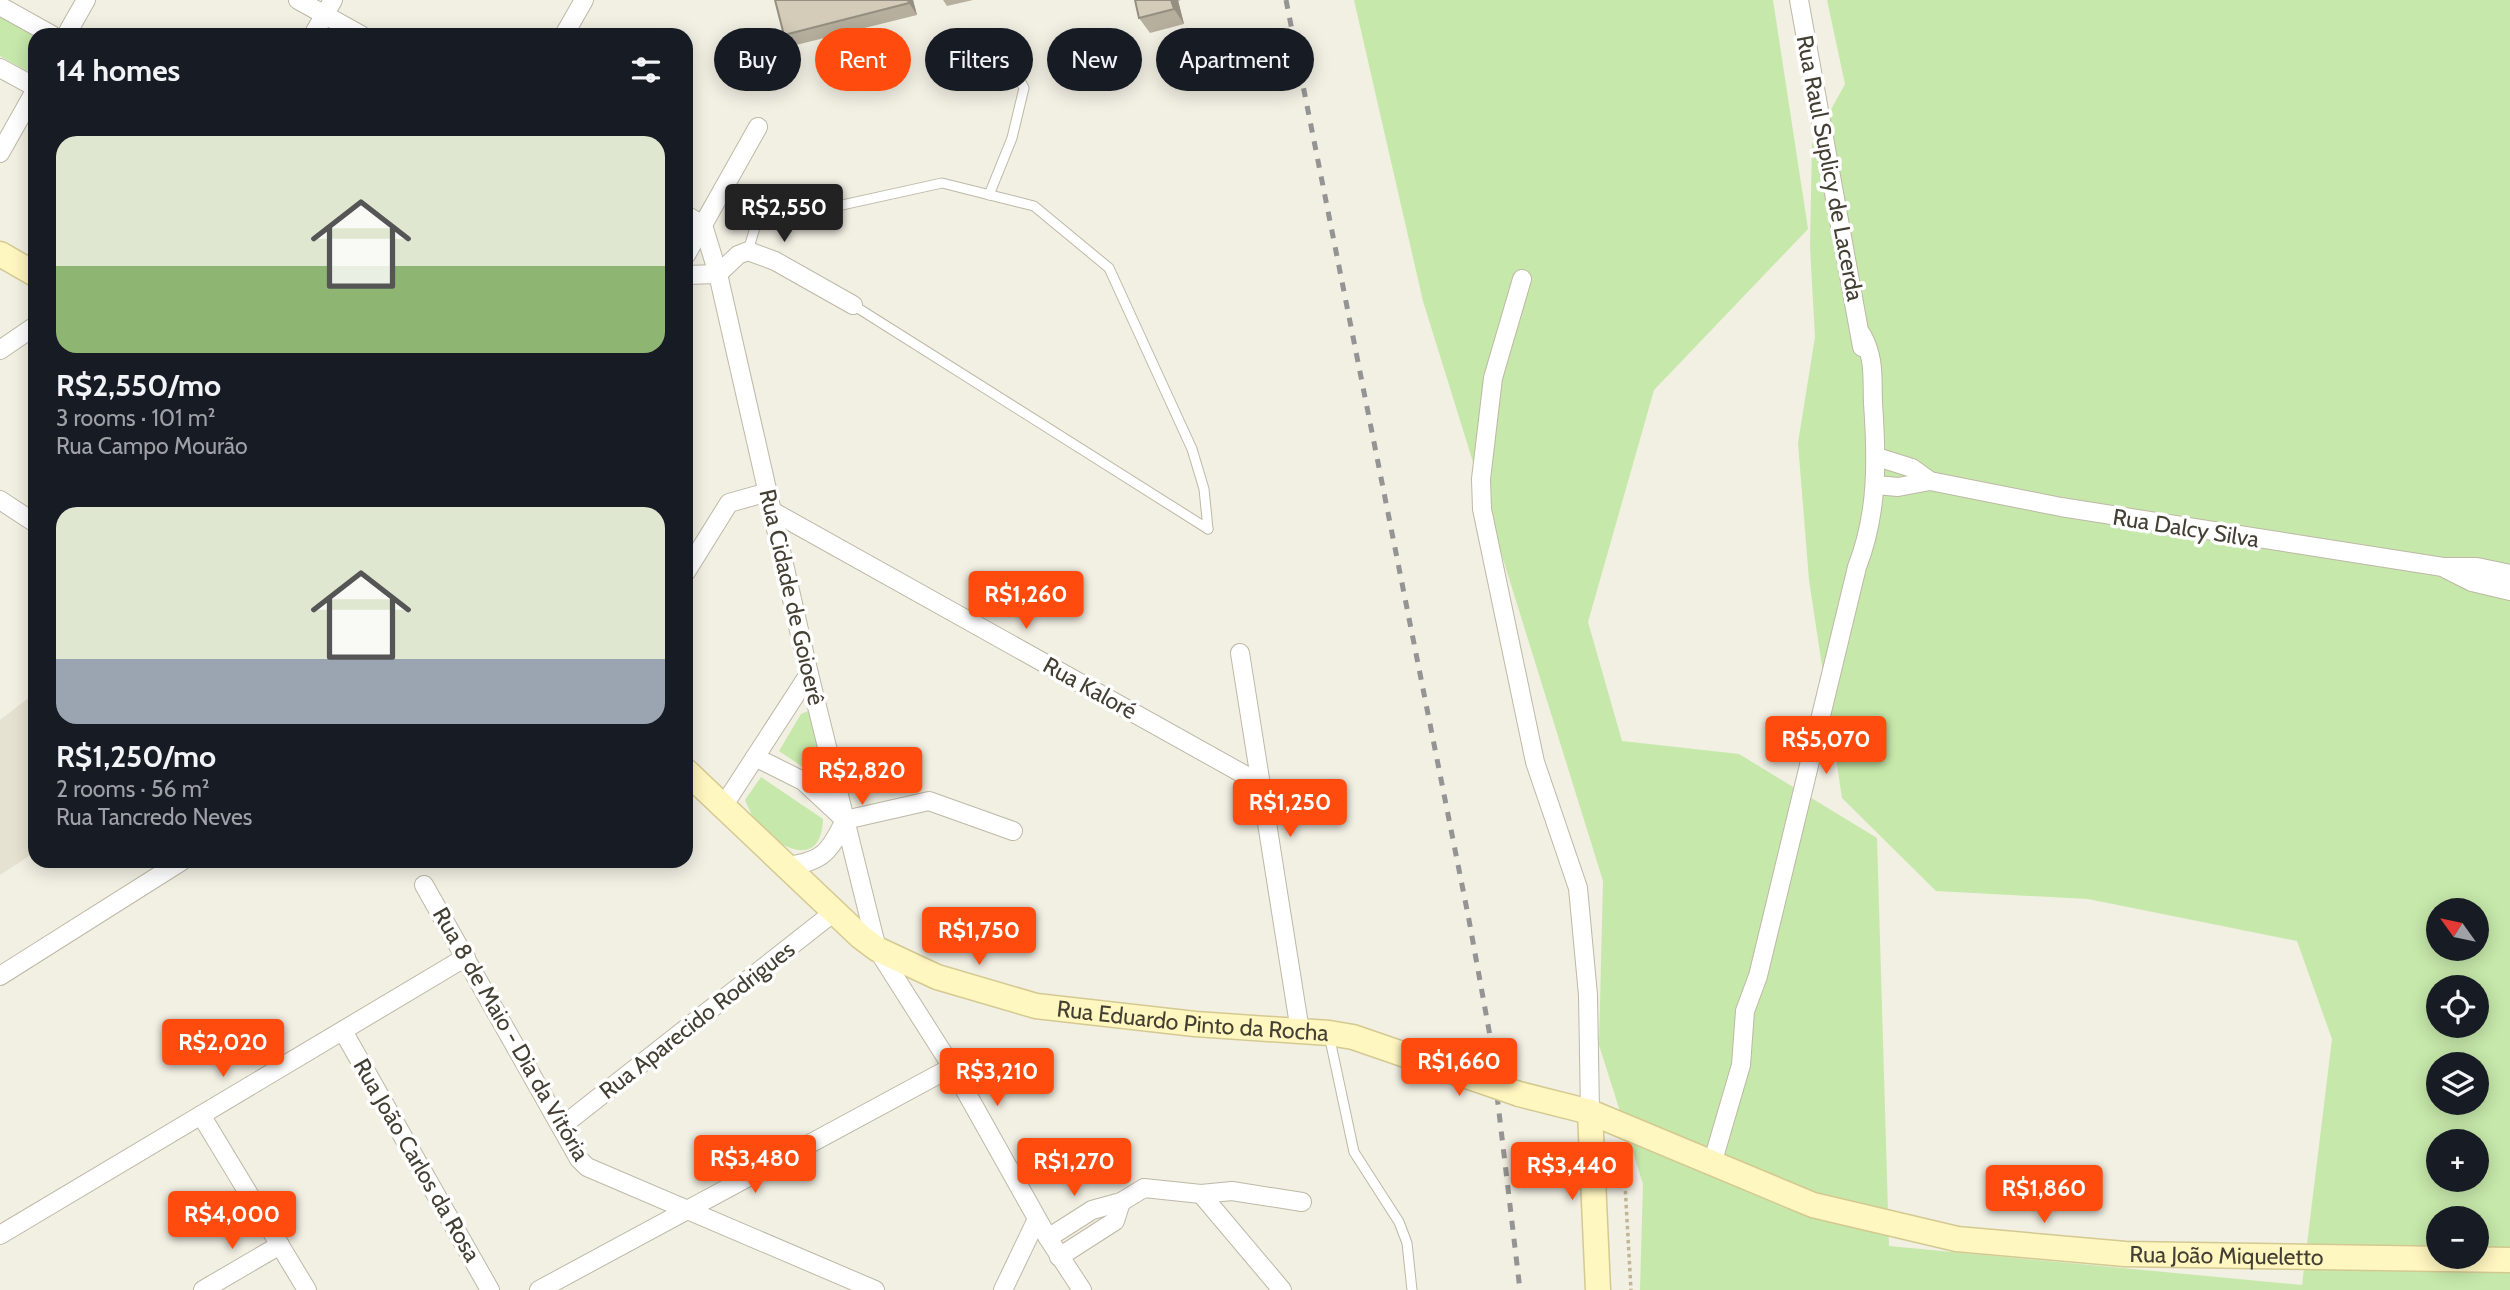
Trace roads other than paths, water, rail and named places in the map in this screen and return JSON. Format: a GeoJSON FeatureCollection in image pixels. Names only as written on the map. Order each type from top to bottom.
{"type":"FeatureCollection","features":[{"type":"Feature","properties":{"kind":"main road"},"geometry":{"type":"LineString","coordinates":[[0,254],[28,270]]}},
{"type":"Feature","properties":{"kind":"main road","name":"Rua Eduardo Pinto da Rocha"},"geometry":{"type":"LineString","coordinates":[[693,777],[834,912],[877,949],[937,977],[1036,1006],[1195,1024],[1353,1037],[1519,1094],[1590,1112]]}},
{"type":"Feature","properties":{"kind":"main road"},"geometry":{"type":"LineString","coordinates":[[1590,1112],[1598,1290]]}},
{"type":"Feature","properties":{"kind":"main road","name":"Rua João Miqueletto"},"geometry":{"type":"LineString","coordinates":[[1590,1112],[1812,1205],[1913,1230],[2002,1245],[2199,1256],[2510,1260]]}},
{"type":"Feature","properties":{"kind":"street"},"geometry":{"type":"LineString","coordinates":[[70,28],[86,0]]}},
{"type":"Feature","properties":{"kind":"street"},"geometry":{"type":"LineString","coordinates":[[298,0],[328,7],[353,28]]}},
{"type":"Feature","properties":{"kind":"street"},"geometry":{"type":"LineString","coordinates":[[568,28],[584,0]]}},
{"type":"Feature","properties":{"kind":"street","name":"Rua Raul Suplicy de Lacerda"},"geometry":{"type":"LineString","coordinates":[[1712,1164],[1729,1104],[1730,1065],[1759,997],[1758,976],[1857,567],[1856,533],[1871,506],[1876,485],[1873,398],[1863,366],[1862,335],[1799,0]]}},
{"type":"Feature","properties":{"kind":"street"},"geometry":{"type":"LineString","coordinates":[[0,6],[39,28]]}},
{"type":"Feature","properties":{"kind":"street"},"geometry":{"type":"LineString","coordinates":[[317,28],[328,7]]}},
{"type":"Feature","properties":{"kind":"street"},"geometry":{"type":"LineString","coordinates":[[0,68],[28,85]]}},
{"type":"Feature","properties":{"kind":"street"},"geometry":{"type":"LineString","coordinates":[[0,153],[28,102]]}},
{"type":"Feature","properties":{"kind":"street"},"geometry":{"type":"LineString","coordinates":[[693,243],[758,127]]}},
{"type":"Feature","properties":{"kind":"street"},"geometry":{"type":"LineString","coordinates":[[693,219],[703,225]]}},
{"type":"Feature","properties":{"kind":"street","name":"Rua Cidade de Goioerê"},"geometry":{"type":"LineString","coordinates":[[703,225],[718,274],[809,674],[877,949],[952,1067],[1059,1257],[1082,1290]]}},
{"type":"Feature","properties":{"kind":"street"},"geometry":{"type":"LineString","coordinates":[[693,275],[718,274],[738,256],[748,251],[767,257],[853,305]]}},
{"type":"Feature","properties":{"kind":"street"},"geometry":{"type":"LineString","coordinates":[[1522,279],[1493,378],[1482,479],[1482,509],[1535,762],[1578,888],[1588,995],[1590,1112]]}},
{"type":"Feature","properties":{"kind":"street"},"geometry":{"type":"LineString","coordinates":[[0,351],[28,331]]}},
{"type":"Feature","properties":{"kind":"street","name":"Rua Dalcy Silva"},"geometry":{"type":"LineString","coordinates":[[1877,457],[1912,468],[1930,481]]}},
{"type":"Feature","properties":{"kind":"street","name":"Rua Dalcy Silva"},"geometry":{"type":"LineString","coordinates":[[1876,485],[1898,487],[1930,481],[2136,521],[2443,568],[2477,567],[2510,574]]}},
{"type":"Feature","properties":{"kind":"street"},"geometry":{"type":"LineString","coordinates":[[693,561],[729,503],[768,492]]}},
{"type":"Feature","properties":{"kind":"street"},"geometry":{"type":"LineString","coordinates":[[0,500],[28,518]]}},
{"type":"Feature","properties":{"kind":"street","name":"Rua Kaloré"},"geometry":{"type":"LineString","coordinates":[[772,511],[1261,784]]}},
{"type":"Feature","properties":{"kind":"street","name":"Rua Dalcy Silva"},"geometry":{"type":"LineString","coordinates":[[2443,568],[2472,582],[2510,591]]}},
{"type":"Feature","properties":{"kind":"street"},"geometry":{"type":"LineString","coordinates":[[1240,653],[1300,1031]]}},
{"type":"Feature","properties":{"kind":"street"},"geometry":{"type":"LineString","coordinates":[[724,805],[809,674]]}},
{"type":"Feature","properties":{"kind":"street"},"geometry":{"type":"LineString","coordinates":[[755,757],[803,781],[845,820]]}},
{"type":"Feature","properties":{"kind":"street"},"geometry":{"type":"LineString","coordinates":[[845,820],[929,801],[1013,831]]}},
{"type":"Feature","properties":{"kind":"street"},"geometry":{"type":"LineString","coordinates":[[787,866],[821,858],[833,844],[845,820]]}},
{"type":"Feature","properties":{"kind":"street"},"geometry":{"type":"LineString","coordinates":[[0,976],[170,868]]}},
{"type":"Feature","properties":{"kind":"street","name":"Rua 8 de Maio - Dia da Vitória"},"geometry":{"type":"LineString","coordinates":[[424,885],[561,1127],[587,1167],[875,1290]]}},
{"type":"Feature","properties":{"kind":"street","name":"Rua Aparecido Rodrigues"},"geometry":{"type":"LineString","coordinates":[[561,1127],[834,912]]}},
{"type":"Feature","properties":{"kind":"street"},"geometry":{"type":"LineString","coordinates":[[0,1235],[466,957]]}},
{"type":"Feature","properties":{"kind":"street","name":"Rua João Carlos da Rosa"},"geometry":{"type":"LineString","coordinates":[[343,1031],[491,1290]]}},
{"type":"Feature","properties":{"kind":"street"},"geometry":{"type":"LineString","coordinates":[[539,1290],[952,1067]]}},
{"type":"Feature","properties":{"kind":"street"},"geometry":{"type":"LineString","coordinates":[[201,1115],[307,1290]]}},
{"type":"Feature","properties":{"kind":"street"},"geometry":{"type":"LineString","coordinates":[[1048,1238],[1091,1210],[1121,1202],[1144,1188],[1201,1194],[1232,1191],[1302,1202]]}},
{"type":"Feature","properties":{"kind":"street"},"geometry":{"type":"LineString","coordinates":[[1201,1194],[1282,1290]]}},
{"type":"Feature","properties":{"kind":"street"},"geometry":{"type":"LineString","coordinates":[[1059,1257],[1115,1221],[1121,1202]]}},
{"type":"Feature","properties":{"kind":"street"},"geometry":{"type":"LineString","coordinates":[[1003,1290],[1037,1219]]}},
{"type":"Feature","properties":{"kind":"street"},"geometry":{"type":"LineString","coordinates":[[203,1290],[280,1245]]}},
{"type":"Feature","properties":{"kind":"lane"},"geometry":{"type":"LineString","coordinates":[[989,195],[1012,138],[1023,91]]}},
{"type":"Feature","properties":{"kind":"lane"},"geometry":{"type":"LineString","coordinates":[[748,251],[756,224],[942,183],[1034,206],[1109,268],[1192,449],[1205,489],[1208,529],[853,305]]}},
{"type":"Feature","properties":{"kind":"lane"},"geometry":{"type":"LineString","coordinates":[[1329,1033],[1354,1152],[1399,1222],[1407,1243],[1412,1290]]}},
{"type":"Feature","properties":{"kind":"railway"},"geometry":{"type":"LineString","coordinates":[[1286,0],[1469,920],[1490,1036],[1520,1290]]}}]}
